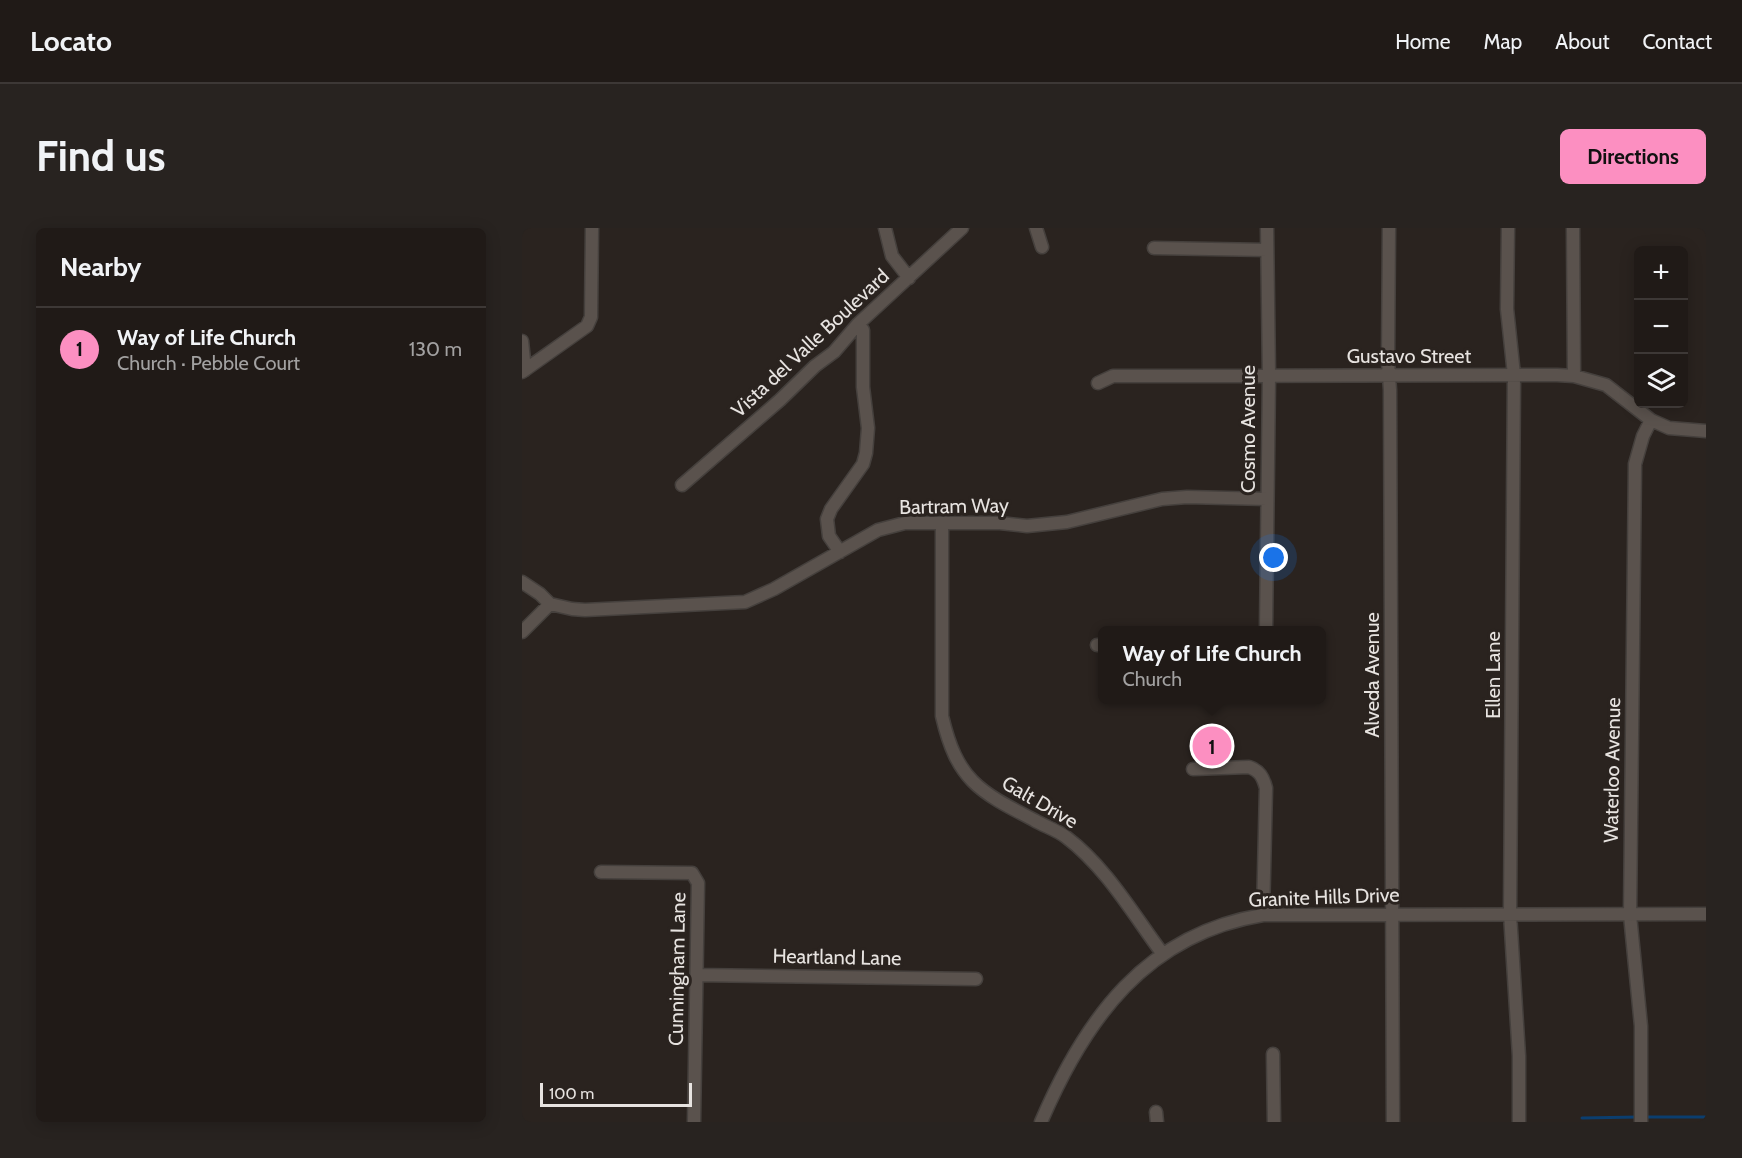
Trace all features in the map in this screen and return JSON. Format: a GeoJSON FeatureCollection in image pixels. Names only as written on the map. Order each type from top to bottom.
{"type":"FeatureCollection","features":[{"type":"Feature","properties":{"kind":"street"},"geometry":{"type":"LineString","coordinates":[[523,371],[587,326],[591,317],[592,228]]}},
{"type":"Feature","properties":{"kind":"street"},"geometry":{"type":"LineString","coordinates":[[885,228],[892,256],[909,278]]}},
{"type":"Feature","properties":{"kind":"street","name":"Vista del Valle Boulevard"},"geometry":{"type":"LineString","coordinates":[[681,485],[780,400],[815,366],[834,352],[858,324],[962,228]]}},
{"type":"Feature","properties":{"kind":"street"},"geometry":{"type":"LineString","coordinates":[[1036,228],[1042,248]]}},
{"type":"Feature","properties":{"kind":"street","name":"Cosmo Avenue"},"geometry":{"type":"LineString","coordinates":[[1266,626],[1268,228]]}},
{"type":"Feature","properties":{"kind":"street","name":"Alveda Avenue"},"geometry":{"type":"LineString","coordinates":[[1389,228],[1393,1122]]}},
{"type":"Feature","properties":{"kind":"street","name":"Ellen Lane"},"geometry":{"type":"LineString","coordinates":[[1508,228],[1507,309],[1514,375],[1510,914],[1519,1056],[1519,1122]]}},
{"type":"Feature","properties":{"kind":"street"},"geometry":{"type":"LineString","coordinates":[[1574,228],[1574,376]]}},
{"type":"Feature","properties":{"kind":"street"},"geometry":{"type":"LineString","coordinates":[[1154,248],[1267,249]]}},
{"type":"Feature","properties":{"kind":"street"},"geometry":{"type":"LineString","coordinates":[[840,552],[829,536],[828,514],[863,464],[868,436],[863,387],[863,330],[858,324]]}},
{"type":"Feature","properties":{"kind":"street"},"geometry":{"type":"LineString","coordinates":[[522,341],[523,371]]}},
{"type":"Feature","properties":{"kind":"street","name":"Gustavo Street"},"geometry":{"type":"LineString","coordinates":[[1098,383],[1113,376],[1574,376],[1606,385],[1651,420],[1669,428],[1706,431]]}},
{"type":"Feature","properties":{"kind":"street","name":"Waterloo Avenue"},"geometry":{"type":"LineString","coordinates":[[1641,1122],[1641,1026],[1630,915],[1635,464],[1651,420]]}},
{"type":"Feature","properties":{"kind":"street","name":"Bartram Way"},"geometry":{"type":"LineString","coordinates":[[550,604],[585,610],[746,602],[774,590],[878,530],[905,523],[1000,523],[1027,526],[1067,522],[1162,499],[1187,497],[1267,499]]}},
{"type":"Feature","properties":{"kind":"street","name":"Galt Drive"},"geometry":{"type":"LineString","coordinates":[[942,523],[942,716],[949,745],[965,774],[992,799],[1065,836],[1097,865],[1162,954]]}},
{"type":"Feature","properties":{"kind":"street"},"geometry":{"type":"LineString","coordinates":[[522,582],[550,604],[522,632]]}},
{"type":"Feature","properties":{"kind":"street"},"geometry":{"type":"LineString","coordinates":[[1193,769],[1249,767],[1262,776],[1266,788],[1263,915]]}},
{"type":"Feature","properties":{"kind":"street","name":"Cunningham Lane"},"geometry":{"type":"LineString","coordinates":[[601,872],[692,873],[698,883],[694,1122]]}},
{"type":"Feature","properties":{"kind":"street","name":"Granite Hills Drive"},"geometry":{"type":"LineString","coordinates":[[1041,1122],[1073,1055],[1092,1027],[1131,981],[1162,954],[1210,928],[1234,920],[1263,915],[1706,914]]}},
{"type":"Feature","properties":{"kind":"street","name":"Heartland Lane"},"geometry":{"type":"LineString","coordinates":[[697,975],[976,979]]}},
{"type":"Feature","properties":{"kind":"street"},"geometry":{"type":"LineString","coordinates":[[1273,1054],[1274,1122]]}},
{"type":"Feature","properties":{"kind":"waterway"},"geometry":{"type":"LineString","coordinates":[[1582,1118],[1638,1117]]}},
{"type":"Feature","properties":{"kind":"waterway"},"geometry":{"type":"LineString","coordinates":[[1645,1117],[1706,1117]]}},
{"type":"Feature","properties":{"kind":"place","name":"Way of Life Church"},"geometry":{"type":"Point","coordinates":[1212,746]}}]}
